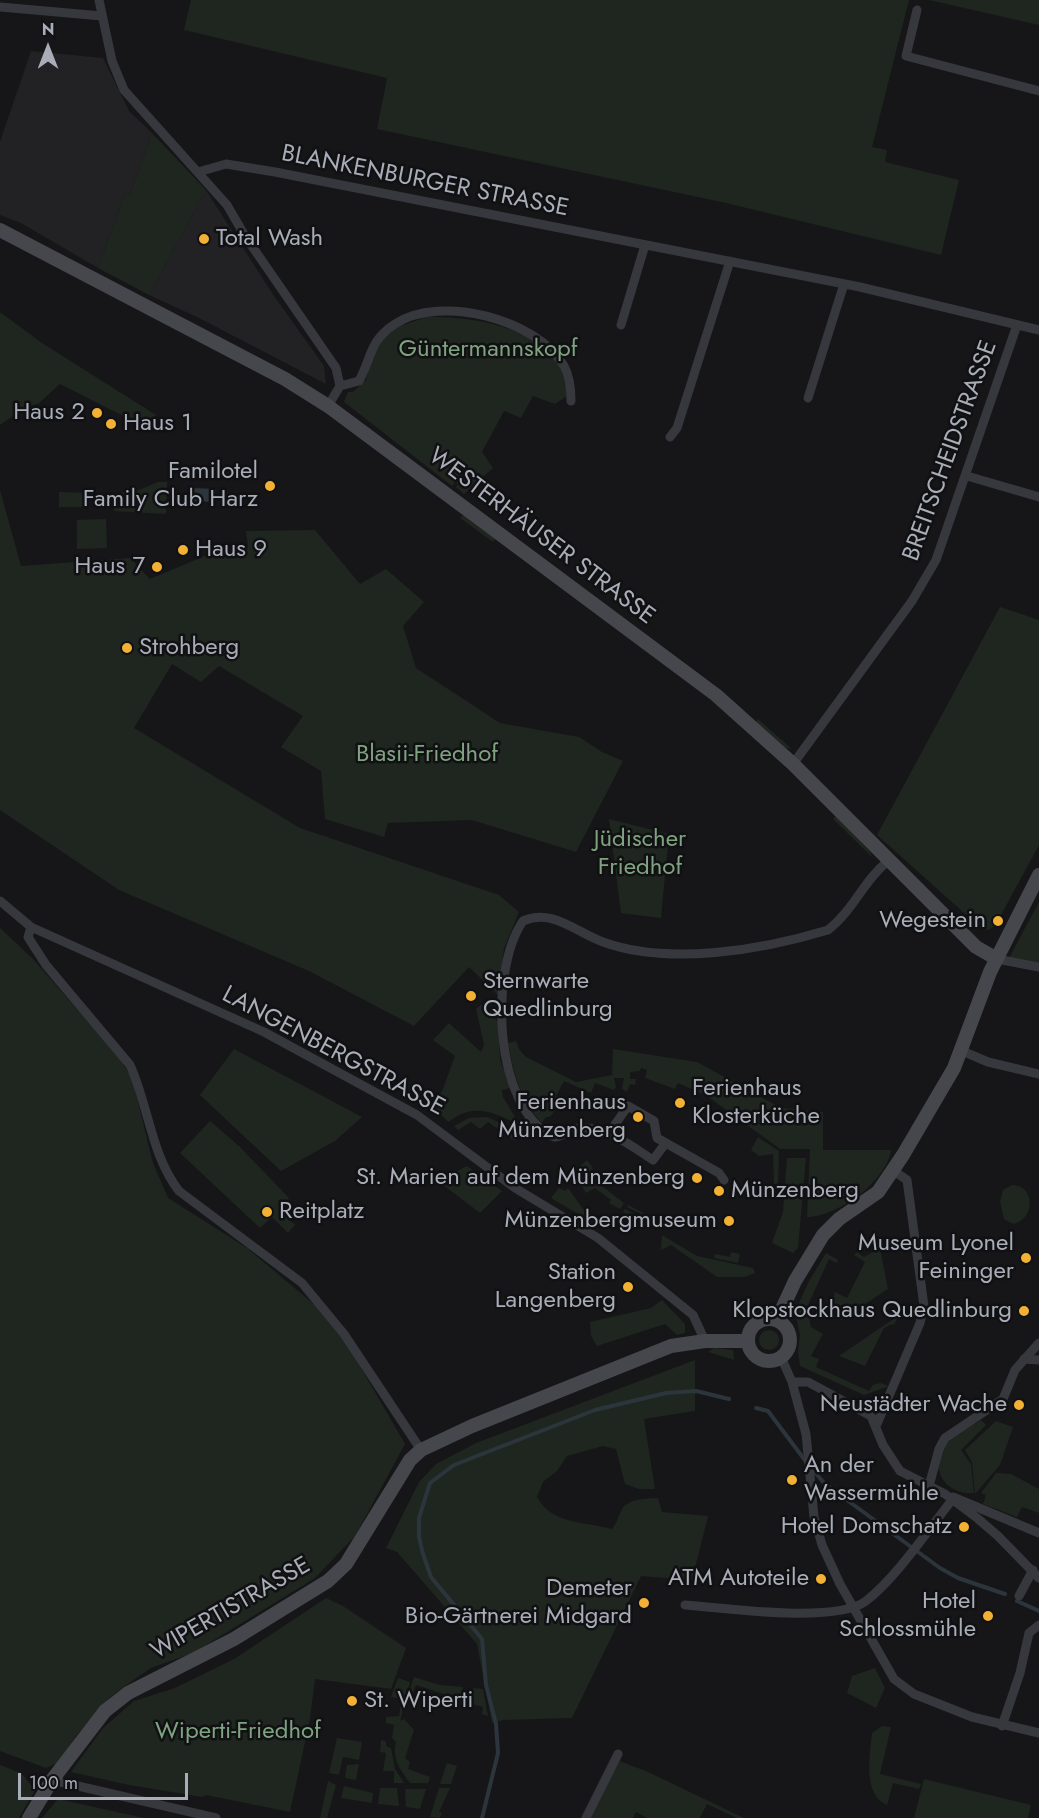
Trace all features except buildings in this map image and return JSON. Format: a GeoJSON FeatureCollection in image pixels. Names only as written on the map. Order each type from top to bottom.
{"type":"FeatureCollection","features":[{"type":"Feature","properties":{"kind":"street"},"geometry":{"type":"LineString","coordinates":[[99,0],[116,75],[135,105],[227,205],[245,236],[336,368],[340,386],[328,406]]}},
{"type":"Feature","properties":{"kind":"street"},"geometry":{"type":"LineString","coordinates":[[0,7],[102,16]]}},
{"type":"Feature","properties":{"kind":"street"},"geometry":{"type":"LineString","coordinates":[[917,10],[906,56],[1039,91]]}},
{"type":"Feature","properties":{"kind":"street","name":"BLANKENBURGER STRASSE"},"geometry":{"type":"LineString","coordinates":[[198,172],[215,165],[240,166],[844,284],[1039,330]]}},
{"type":"Feature","properties":{"kind":"street","name":"WESTERHÄUSER STRASSE"},"geometry":{"type":"LineString","coordinates":[[0,230],[285,379],[328,406],[716,695],[793,764],[976,947],[997,958]]}},
{"type":"Feature","properties":{"kind":"street"},"geometry":{"type":"LineString","coordinates":[[621,325],[645,245]]}},
{"type":"Feature","properties":{"kind":"street"},"geometry":{"type":"LineString","coordinates":[[670,437],[677,428],[730,261]]}},
{"type":"Feature","properties":{"kind":"street"},"geometry":{"type":"LineString","coordinates":[[808,398],[844,284]]}},
{"type":"Feature","properties":{"kind":"street"},"geometry":{"type":"LineString","coordinates":[[340,386],[359,381],[368,354],[381,336],[396,324],[426,313],[456,312],[505,321],[536,337],[563,365],[571,384],[571,401]]}},
{"type":"Feature","properties":{"kind":"street","name":"BREITSCHEIDSTRASSE"},"geometry":{"type":"LineString","coordinates":[[793,764],[912,601],[936,560],[967,476],[1017,325]]}},
{"type":"Feature","properties":{"kind":"street"},"geometry":{"type":"LineString","coordinates":[[967,476],[1039,497]]}},
{"type":"Feature","properties":{"kind":"street"},"geometry":{"type":"LineString","coordinates":[[665,1144],[652,1160],[609,1133],[576,1129],[562,1137],[554,1137],[536,1127],[515,1092],[505,1058],[502,1023],[510,948],[514,933],[523,921],[544,915],[603,942],[661,954],[694,955],[734,950],[828,930],[838,922],[878,869],[888,861]]}},
{"type":"Feature","properties":{"kind":"street"},"geometry":{"type":"LineString","coordinates":[[777,1320],[792,1286],[830,1227],[878,1192],[894,1171],[962,1052],[997,958],[1039,875]]}},
{"type":"Feature","properties":{"kind":"street","name":"LANGENBERGSTRASSE"},"geometry":{"type":"LineString","coordinates":[[0,901],[31,927],[264,1032],[417,1115],[515,1188],[598,1238],[693,1315],[705,1341]]}},
{"type":"Feature","properties":{"kind":"street"},"geometry":{"type":"LineString","coordinates":[[31,927],[28,937],[45,965],[130,1065],[139,1085],[166,1175],[179,1191],[308,1290],[344,1334],[421,1450]]}},
{"type":"Feature","properties":{"kind":"street"},"geometry":{"type":"LineString","coordinates":[[997,958],[1039,967]]}},
{"type":"Feature","properties":{"kind":"street"},"geometry":{"type":"LineString","coordinates":[[962,1052],[988,1062],[1039,1074]]}},
{"type":"Feature","properties":{"kind":"street"},"geometry":{"type":"LineString","coordinates":[[609,1133],[628,1106],[654,1121],[657,1138],[719,1173],[724,1180]]}},
{"type":"Feature","properties":{"kind":"street"},"geometry":{"type":"LineString","coordinates":[[877,1424],[920,1323],[924,1306],[907,1180],[894,1171]]}},
{"type":"Feature","properties":{"kind":"street"},"geometry":{"type":"LineString","coordinates":[[766,1319],[777,1320],[784,1326],[790,1337],[787,1350],[781,1357],[771,1361],[758,1358],[750,1351],[748,1341],[750,1331],[757,1323],[766,1319]]}},
{"type":"Feature","properties":{"kind":"street","name":"WIPERTISTRASSE"},"geometry":{"type":"LineString","coordinates":[[29,1818],[52,1780],[105,1711],[128,1693],[234,1639],[328,1581],[345,1564],[410,1460],[421,1450],[472,1426],[645,1355],[671,1347],[705,1341],[748,1341]]}},
{"type":"Feature","properties":{"kind":"street"},"geometry":{"type":"LineString","coordinates":[[929,1486],[939,1449],[945,1438],[1003,1399],[1015,1370],[1039,1343]]}},
{"type":"Feature","properties":{"kind":"street"},"geometry":{"type":"LineString","coordinates":[[781,1357],[792,1382],[810,1459],[814,1517],[822,1545],[891,1675],[903,1688],[962,1713],[1002,1726],[1039,1733]]}},
{"type":"Feature","properties":{"kind":"street"},"geometry":{"type":"LineString","coordinates":[[1024,1359],[1039,1360]]}},
{"type":"Feature","properties":{"kind":"street"},"geometry":{"type":"LineString","coordinates":[[792,1382],[802,1381],[822,1389],[864,1411],[877,1424],[883,1444],[900,1471],[948,1497],[970,1513],[1036,1574],[1019,1596]]}},
{"type":"Feature","properties":{"kind":"street"},"geometry":{"type":"LineString","coordinates":[[685,1605],[793,1613],[854,1606],[868,1600],[912,1550],[948,1497]]}},
{"type":"Feature","properties":{"kind":"street"},"geometry":{"type":"LineString","coordinates":[[948,1497],[1039,1533]]}},
{"type":"Feature","properties":{"kind":"street"},"geometry":{"type":"LineString","coordinates":[[1002,1726],[1020,1673],[1029,1633],[1039,1625]]}},
{"type":"Feature","properties":{"kind":"street"},"geometry":{"type":"LineString","coordinates":[[586,1818],[618,1754]]}},
{"type":"Feature","properties":{"kind":"street"},"geometry":{"type":"LineString","coordinates":[[52,1780],[216,1818]]}},
{"type":"Feature","properties":{"kind":"shaded area"},"geometry":{"type":"Polygon","coordinates":[[[31,51],[103,58],[129,111],[152,133],[130,195],[125,194],[98,268],[21,223],[0,215],[0,142],[31,51]]]}},
{"type":"Feature","properties":{"kind":"shaded area"},"geometry":{"type":"Polygon","coordinates":[[[206,190],[272,293],[324,366],[326,384],[199,318],[149,295],[206,190]]]}},
{"type":"Feature","properties":{"kind":"shaded area"},"geometry":{"type":"Polygon","coordinates":[[[191,488],[216,489],[215,502],[190,501],[191,488]]]}},
{"type":"Feature","properties":{"kind":"green space"},"geometry":{"type":"Polygon","coordinates":[[[191,0],[909,0],[872,147],[887,150],[885,162],[959,180],[941,255],[726,203],[377,129],[387,78],[184,30],[191,0]]]}},
{"type":"Feature","properties":{"kind":"green space"},"geometry":{"type":"Polygon","coordinates":[[[929,0],[1039,0],[1039,25],[929,0]]]}},
{"type":"Feature","properties":{"kind":"green space"},"geometry":{"type":"Polygon","coordinates":[[[152,133],[206,190],[149,295],[98,268],[125,194],[130,195],[152,133]]]}},
{"type":"Feature","properties":{"kind":"green space"},"geometry":{"type":"Polygon","coordinates":[[[0,312],[42,343],[156,415],[145,427],[60,384],[38,404],[28,406],[0,425],[0,312]]]}},
{"type":"Feature","properties":{"kind":"green space","name":"Güntermannskopf"},"geometry":{"type":"Polygon","coordinates":[[[427,317],[470,320],[515,331],[535,342],[551,356],[563,374],[567,396],[555,404],[533,396],[521,418],[504,411],[482,452],[493,468],[464,494],[456,487],[458,484],[455,482],[452,486],[344,402],[348,392],[353,392],[366,380],[372,355],[383,339],[397,327],[427,317]]]}},
{"type":"Feature","properties":{"kind":"green space"},"geometry":{"type":"Polygon","coordinates":[[[158,482],[167,482],[166,514],[114,511],[115,494],[139,490],[158,482]]]}},
{"type":"Feature","properties":{"kind":"green space","name":"Blasii-Friedhof"},"geometry":{"type":"Polygon","coordinates":[[[0,490],[21,566],[130,558],[150,579],[212,553],[248,546],[246,531],[315,530],[360,584],[386,569],[424,602],[403,626],[416,668],[500,723],[579,737],[602,752],[623,761],[576,852],[472,820],[388,823],[384,837],[325,819],[321,771],[281,747],[303,716],[219,666],[201,682],[172,664],[134,728],[300,828],[499,895],[519,912],[504,948],[498,995],[469,967],[414,1026],[309,971],[119,890],[0,810],[0,490]]]}},
{"type":"Feature","properties":{"kind":"green space"},"geometry":{"type":"Polygon","coordinates":[[[59,492],[88,493],[88,507],[59,507],[59,492]]]}},
{"type":"Feature","properties":{"kind":"green space"},"geometry":{"type":"Polygon","coordinates":[[[463,515],[495,539],[493,542],[460,518],[463,515]]]}},
{"type":"Feature","properties":{"kind":"green space"},"geometry":{"type":"Polygon","coordinates":[[[106,519],[107,548],[77,549],[77,520],[106,519]]]}},
{"type":"Feature","properties":{"kind":"green space"},"geometry":{"type":"Polygon","coordinates":[[[1000,607],[1039,620],[1039,845],[995,926],[988,930],[982,929],[877,835],[1000,607]]]}},
{"type":"Feature","properties":{"kind":"green space"},"geometry":{"type":"Polygon","coordinates":[[[758,719],[792,749],[786,748],[756,722],[758,719]]]}},
{"type":"Feature","properties":{"kind":"green space"},"geometry":{"type":"Polygon","coordinates":[[[836,816],[870,852],[873,858],[833,819],[836,816]]]}},
{"type":"Feature","properties":{"kind":"green space","name":"Jüdischer Friedhof"},"geometry":{"type":"Polygon","coordinates":[[[609,819],[669,834],[661,918],[621,913],[609,819]]]}},
{"type":"Feature","properties":{"kind":"green space"},"geometry":{"type":"Polygon","coordinates":[[[1039,902],[1039,964],[1009,958],[1039,902]]]}},
{"type":"Feature","properties":{"kind":"green space"},"geometry":{"type":"Polygon","coordinates":[[[0,928],[33,959],[117,1055],[132,1078],[153,1163],[168,1198],[247,1248],[316,1306],[345,1340],[405,1444],[355,1536],[315,1578],[193,1653],[151,1668],[122,1688],[107,1700],[76,1736],[58,1763],[46,1768],[0,1751],[0,928]]]}},
{"type":"Feature","properties":{"kind":"green space"},"geometry":{"type":"Polygon","coordinates":[[[482,1004],[498,1022],[500,1059],[510,1088],[502,1090],[503,1097],[520,1125],[494,1114],[476,1111],[467,1112],[449,1122],[432,1108],[443,1089],[455,1056],[433,1040],[449,1023],[481,1052],[484,1045],[476,1009],[482,1004]]]}},
{"type":"Feature","properties":{"kind":"green space"},"geometry":{"type":"Polygon","coordinates":[[[516,1041],[526,1057],[576,1082],[612,1075],[613,1049],[697,1062],[781,1108],[823,1112],[823,1150],[891,1150],[880,1174],[859,1195],[832,1211],[807,1217],[810,1149],[780,1149],[707,1096],[678,1083],[675,1089],[645,1078],[647,1070],[641,1068],[640,1071],[630,1072],[630,1079],[636,1079],[635,1085],[630,1084],[627,1092],[622,1089],[624,1078],[614,1078],[616,1087],[614,1090],[595,1083],[591,1093],[564,1081],[556,1096],[562,1100],[550,1117],[546,1117],[542,1123],[523,1096],[516,1076],[508,1043],[516,1041]]]}},
{"type":"Feature","properties":{"kind":"green space"},"geometry":{"type":"Polygon","coordinates":[[[234,1049],[362,1117],[335,1141],[281,1171],[200,1095],[234,1049]]]}},
{"type":"Feature","properties":{"kind":"green space"},"geometry":{"type":"Polygon","coordinates":[[[487,1117],[521,1132],[515,1141],[488,1122],[480,1129],[471,1122],[458,1130],[454,1126],[469,1118],[487,1117]]]}},
{"type":"Feature","properties":{"kind":"green space"},"geometry":{"type":"Polygon","coordinates":[[[210,1121],[239,1146],[289,1198],[279,1210],[295,1225],[288,1233],[272,1217],[260,1228],[180,1153],[210,1121]]]}},
{"type":"Feature","properties":{"kind":"green space"},"geometry":{"type":"Polygon","coordinates":[[[758,1137],[779,1151],[778,1185],[774,1184],[773,1154],[759,1156],[751,1150],[758,1137]]]}},
{"type":"Feature","properties":{"kind":"green space"},"geometry":{"type":"Polygon","coordinates":[[[787,1158],[806,1158],[798,1248],[793,1253],[772,1243],[783,1212],[787,1158]]]}},
{"type":"Feature","properties":{"kind":"green space"},"geometry":{"type":"Polygon","coordinates":[[[587,1160],[593,1168],[589,1172],[596,1178],[594,1180],[624,1203],[620,1209],[609,1203],[611,1200],[595,1188],[586,1193],[573,1172],[587,1160]]]}},
{"type":"Feature","properties":{"kind":"green space"},"geometry":{"type":"Polygon","coordinates":[[[467,1166],[502,1191],[480,1213],[438,1181],[467,1166]]]}},
{"type":"Feature","properties":{"kind":"green space"},"geometry":{"type":"Polygon","coordinates":[[[1012,1185],[1025,1191],[1030,1203],[1026,1216],[1013,1224],[1004,1219],[1000,1202],[1003,1190],[1012,1185]]]}},
{"type":"Feature","properties":{"kind":"green space"},"geometry":{"type":"Polygon","coordinates":[[[559,1188],[565,1191],[568,1188],[588,1216],[588,1220],[551,1198],[559,1188]]]}},
{"type":"Feature","properties":{"kind":"green space"},"geometry":{"type":"Polygon","coordinates":[[[628,1205],[649,1216],[649,1230],[623,1212],[625,1209],[646,1220],[647,1217],[627,1207],[628,1205]]]}},
{"type":"Feature","properties":{"kind":"green space"},"geometry":{"type":"Polygon","coordinates":[[[662,1235],[697,1256],[753,1268],[755,1273],[744,1277],[717,1277],[671,1245],[661,1250],[662,1235]]]}},
{"type":"Feature","properties":{"kind":"green space"},"geometry":{"type":"Polygon","coordinates":[[[880,1248],[888,1289],[841,1320],[829,1314],[835,1292],[847,1298],[865,1262],[854,1255],[857,1252],[864,1257],[880,1248]]]}},
{"type":"Feature","properties":{"kind":"green space"},"geometry":{"type":"Polygon","coordinates":[[[731,1252],[740,1254],[738,1263],[714,1258],[715,1254],[730,1257],[731,1252]]]}},
{"type":"Feature","properties":{"kind":"green space"},"geometry":{"type":"Polygon","coordinates":[[[826,1253],[838,1260],[837,1263],[829,1259],[807,1307],[811,1327],[823,1334],[811,1356],[819,1359],[816,1367],[869,1391],[873,1385],[880,1383],[889,1386],[864,1395],[800,1366],[798,1352],[800,1335],[795,1312],[809,1281],[826,1253]]]}},
{"type":"Feature","properties":{"kind":"green space"},"geometry":{"type":"Polygon","coordinates":[[[662,1300],[685,1324],[685,1333],[677,1335],[665,1324],[597,1346],[591,1336],[590,1322],[651,1308],[662,1300]]]}},
{"type":"Feature","properties":{"kind":"green space"},"geometry":{"type":"Polygon","coordinates":[[[896,1309],[898,1317],[894,1325],[884,1328],[865,1366],[839,1356],[895,1318],[892,1312],[896,1309]]]}},
{"type":"Feature","properties":{"kind":"green space"},"geometry":{"type":"Polygon","coordinates":[[[769,1330],[776,1333],[779,1340],[776,1347],[769,1350],[762,1347],[759,1340],[762,1333],[769,1330]]]}},
{"type":"Feature","properties":{"kind":"green space"},"geometry":{"type":"Polygon","coordinates":[[[714,1348],[733,1350],[734,1360],[708,1352],[714,1348]]]}},
{"type":"Feature","properties":{"kind":"green space"},"geometry":{"type":"Polygon","coordinates":[[[695,1360],[695,1411],[644,1419],[655,1489],[639,1489],[625,1484],[616,1449],[603,1446],[567,1456],[557,1471],[543,1482],[537,1497],[543,1506],[560,1517],[612,1529],[627,1504],[642,1499],[658,1498],[662,1512],[708,1516],[692,1580],[641,1576],[572,1718],[503,1720],[492,1723],[477,1644],[397,1552],[386,1548],[419,1482],[436,1464],[476,1443],[695,1360]]]}},
{"type":"Feature","properties":{"kind":"green space"},"geometry":{"type":"Polygon","coordinates":[[[981,1420],[986,1425],[961,1450],[971,1464],[974,1493],[965,1493],[949,1486],[944,1481],[940,1474],[940,1458],[943,1449],[951,1439],[981,1420]]]}},
{"type":"Feature","properties":{"kind":"green space"},"geometry":{"type":"Polygon","coordinates":[[[996,1421],[1013,1427],[1000,1465],[975,1494],[972,1462],[965,1450],[996,1421]]]}},
{"type":"Feature","properties":{"kind":"green space"},"geometry":{"type":"Polygon","coordinates":[[[996,1473],[1011,1474],[1039,1489],[1039,1513],[1022,1507],[1017,1517],[983,1504],[986,1495],[981,1493],[996,1473]]]}},
{"type":"Feature","properties":{"kind":"green space","name":"Wiperti-Friedhof"},"geometry":{"type":"Polygon","coordinates":[[[326,1598],[343,1606],[406,1648],[391,1689],[315,1679],[310,1719],[290,1812],[206,1795],[202,1797],[129,1785],[71,1772],[103,1728],[134,1701],[175,1688],[234,1659],[326,1598]]]}},
{"type":"Feature","properties":{"kind":"green space"},"geometry":{"type":"Polygon","coordinates":[[[875,1668],[885,1688],[876,1708],[847,1693],[852,1676],[875,1668]]]}},
{"type":"Feature","properties":{"kind":"green space"},"geometry":{"type":"Polygon","coordinates":[[[414,1677],[440,1685],[463,1687],[459,1699],[416,1685],[413,1692],[409,1691],[414,1677]]]}},
{"type":"Feature","properties":{"kind":"green space"},"geometry":{"type":"Polygon","coordinates":[[[398,1678],[410,1682],[400,1721],[404,1719],[414,1730],[405,1758],[410,1762],[408,1769],[430,1777],[428,1783],[410,1783],[396,1759],[396,1742],[392,1738],[394,1725],[386,1723],[386,1717],[399,1716],[402,1699],[391,1697],[398,1678]]]}},
{"type":"Feature","properties":{"kind":"green space"},"geometry":{"type":"Polygon","coordinates":[[[473,1688],[483,1689],[488,1716],[482,1714],[483,1707],[468,1703],[473,1688]]]}},
{"type":"Feature","properties":{"kind":"green space"},"geometry":{"type":"Polygon","coordinates":[[[882,1726],[891,1727],[880,1774],[921,1784],[919,1789],[893,1783],[887,1805],[879,1800],[874,1792],[869,1773],[872,1733],[882,1726]]]}},
{"type":"Feature","properties":{"kind":"green space"},"geometry":{"type":"Polygon","coordinates":[[[337,1738],[362,1742],[359,1760],[343,1757],[339,1775],[329,1773],[337,1738]]]}},
{"type":"Feature","properties":{"kind":"green space"},"geometry":{"type":"Polygon","coordinates":[[[381,1740],[386,1741],[386,1746],[391,1748],[395,1769],[404,1783],[394,1783],[394,1771],[383,1771],[386,1753],[380,1752],[381,1740]]]}},
{"type":"Feature","properties":{"kind":"green space"},"geometry":{"type":"Polygon","coordinates":[[[619,1761],[646,1771],[744,1818],[737,1818],[707,1804],[700,1818],[647,1818],[636,1812],[633,1818],[591,1818],[619,1761]]]}},
{"type":"Feature","properties":{"kind":"green space"},"geometry":{"type":"Polygon","coordinates":[[[447,1763],[457,1766],[451,1784],[440,1784],[447,1763]]]}},
{"type":"Feature","properties":{"kind":"green space"},"geometry":{"type":"Polygon","coordinates":[[[359,1764],[356,1780],[345,1778],[347,1765],[359,1764]]]}},
{"type":"Feature","properties":{"kind":"green space"},"geometry":{"type":"Polygon","coordinates":[[[0,1765],[21,1773],[35,1790],[19,1818],[0,1818],[0,1765]]]}},
{"type":"Feature","properties":{"kind":"green space"},"geometry":{"type":"Polygon","coordinates":[[[924,1779],[1031,1805],[1028,1818],[914,1818],[924,1779]]]}},
{"type":"Feature","properties":{"kind":"green space"},"geometry":{"type":"Polygon","coordinates":[[[328,1781],[336,1785],[327,1818],[320,1818],[328,1781]]]}},
{"type":"Feature","properties":{"kind":"green space"},"geometry":{"type":"Polygon","coordinates":[[[344,1786],[373,1793],[372,1803],[341,1798],[344,1786]]]}},
{"type":"Feature","properties":{"kind":"green space"},"geometry":{"type":"Polygon","coordinates":[[[380,1788],[397,1788],[399,1806],[378,1804],[380,1788]]]}},
{"type":"Feature","properties":{"kind":"green space"},"geometry":{"type":"Polygon","coordinates":[[[439,1788],[450,1788],[439,1812],[442,1813],[440,1818],[430,1817],[439,1788]]]}},
{"type":"Feature","properties":{"kind":"green space"},"geometry":{"type":"Polygon","coordinates":[[[405,1789],[426,1789],[420,1809],[406,1807],[405,1789]]]}},
{"type":"Feature","properties":{"kind":"green space"},"geometry":{"type":"Polygon","coordinates":[[[58,1799],[144,1818],[42,1818],[58,1799]]]}},
{"type":"Feature","properties":{"kind":"waterway"},"geometry":{"type":"LineString","coordinates":[[482,1818],[498,1753],[496,1724],[486,1685],[482,1639],[431,1577],[423,1554],[419,1537],[419,1518],[430,1483],[454,1465],[595,1410],[666,1393],[696,1391],[729,1399]]}},
{"type":"Feature","properties":{"kind":"waterway"},"geometry":{"type":"LineString","coordinates":[[756,1408],[768,1411],[807,1463]]}},
{"type":"Feature","properties":{"kind":"waterway"},"geometry":{"type":"LineString","coordinates":[[812,1469],[825,1484],[940,1568],[958,1578],[1005,1594]]}},
{"type":"Feature","properties":{"kind":"waterway"},"geometry":{"type":"LineString","coordinates":[[1017,1601],[1039,1611]]}},
{"type":"Feature","properties":{"kind":"place","name":"Total Wash"},"geometry":{"type":"Point","coordinates":[204,239]}},
{"type":"Feature","properties":{"kind":"place","name":"Haus 2"},"geometry":{"type":"Point","coordinates":[97,413]}},
{"type":"Feature","properties":{"kind":"place","name":"Haus 1"},"geometry":{"type":"Point","coordinates":[111,424]}},
{"type":"Feature","properties":{"kind":"place","name":"Familotel Family Club Harz"},"geometry":{"type":"Point","coordinates":[270,486]}},
{"type":"Feature","properties":{"kind":"place","name":"Haus 9"},"geometry":{"type":"Point","coordinates":[183,550]}},
{"type":"Feature","properties":{"kind":"place","name":"Haus 7"},"geometry":{"type":"Point","coordinates":[157,567]}},
{"type":"Feature","properties":{"kind":"place","name":"Strohberg"},"geometry":{"type":"Point","coordinates":[127,648]}},
{"type":"Feature","properties":{"kind":"place","name":"Wegestein"},"geometry":{"type":"Point","coordinates":[998,921]}},
{"type":"Feature","properties":{"kind":"place","name":"Sternwarte Quedlinburg"},"geometry":{"type":"Point","coordinates":[471,996]}},
{"type":"Feature","properties":{"kind":"place","name":"Ferienhaus Klosterküche"},"geometry":{"type":"Point","coordinates":[680,1103]}},
{"type":"Feature","properties":{"kind":"place","name":"Ferienhaus Münzenberg"},"geometry":{"type":"Point","coordinates":[638,1117]}},
{"type":"Feature","properties":{"kind":"place","name":"St. Marien auf dem Münzenberg"},"geometry":{"type":"Point","coordinates":[697,1178]}},
{"type":"Feature","properties":{"kind":"place","name":"Münzenberg"},"geometry":{"type":"Point","coordinates":[719,1191]}},
{"type":"Feature","properties":{"kind":"place","name":"Reitplatz"},"geometry":{"type":"Point","coordinates":[267,1212]}},
{"type":"Feature","properties":{"kind":"place","name":"Münzenbergmuseum"},"geometry":{"type":"Point","coordinates":[729,1221]}},
{"type":"Feature","properties":{"kind":"place","name":"Museum Lyonel Feininger"},"geometry":{"type":"Point","coordinates":[1026,1258]}},
{"type":"Feature","properties":{"kind":"place","name":"Station Langenberg"},"geometry":{"type":"Point","coordinates":[628,1287]}},
{"type":"Feature","properties":{"kind":"place","name":"Klopstockhaus Quedlinburg"},"geometry":{"type":"Point","coordinates":[1024,1311]}},
{"type":"Feature","properties":{"kind":"place","name":"Neustädter Wache"},"geometry":{"type":"Point","coordinates":[1019,1405]}},
{"type":"Feature","properties":{"kind":"place","name":"An der Wassermühle"},"geometry":{"type":"Point","coordinates":[792,1480]}},
{"type":"Feature","properties":{"kind":"place","name":"Hotel Domschatz"},"geometry":{"type":"Point","coordinates":[964,1527]}},
{"type":"Feature","properties":{"kind":"place","name":"ATM Autoteile"},"geometry":{"type":"Point","coordinates":[821,1579]}},
{"type":"Feature","properties":{"kind":"place","name":"Demeter Bio-Gärtnerei Midgard"},"geometry":{"type":"Point","coordinates":[644,1603]}},
{"type":"Feature","properties":{"kind":"place","name":"Hotel Schlossmühle"},"geometry":{"type":"Point","coordinates":[988,1616]}},
{"type":"Feature","properties":{"kind":"place","name":"St. Wiperti"},"geometry":{"type":"Point","coordinates":[352,1701]}}]}
